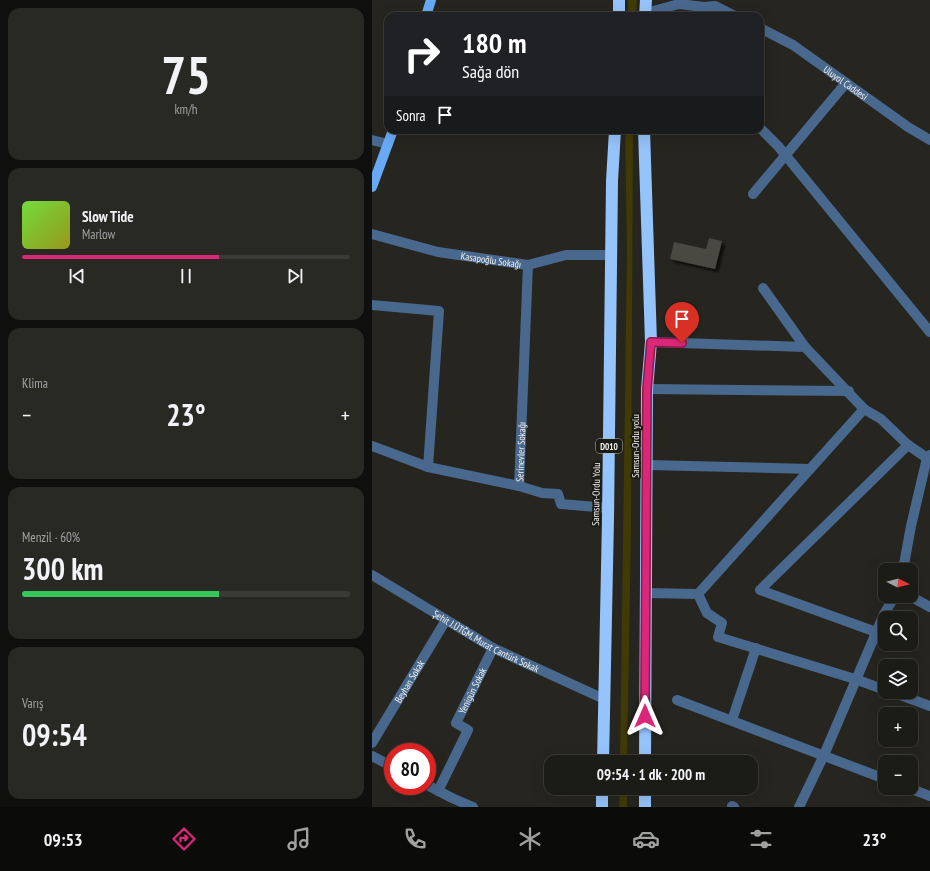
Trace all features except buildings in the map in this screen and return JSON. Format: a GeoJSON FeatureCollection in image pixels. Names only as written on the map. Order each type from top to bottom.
{"type":"FeatureCollection","features":[{"type":"Feature","properties":{"kind":"highway"},"geometry":{"type":"LineString","coordinates":[[619,0],[619,12]]}},
{"type":"Feature","properties":{"kind":"highway"},"geometry":{"type":"LineString","coordinates":[[646,0],[646,12]]}},
{"type":"Feature","properties":{"kind":"highway","name":"Samsun-Ordu Yolu"},"geometry":{"type":"LineString","coordinates":[[603,755],[612,181],[615,134]]}},
{"type":"Feature","properties":{"kind":"highway","name":"Samsun-Ordu yolu"},"geometry":{"type":"LineString","coordinates":[[644,134],[651,342],[647,389],[645,755]]}},
{"type":"Feature","properties":{"kind":"highway"},"geometry":{"type":"LineString","coordinates":[[602,795],[602,807]]}},
{"type":"Feature","properties":{"kind":"highway"},"geometry":{"type":"LineString","coordinates":[[645,795],[645,807]]}},
{"type":"Feature","properties":{"kind":"main road"},"geometry":{"type":"LineString","coordinates":[[427,12],[431,0]]}},
{"type":"Feature","properties":{"kind":"main road"},"geometry":{"type":"LineString","coordinates":[[372,187],[392,134]]}},
{"type":"Feature","properties":{"kind":"street"},"geometry":{"type":"LineString","coordinates":[[655,12],[679,4],[707,3],[727,12]]}},
{"type":"Feature","properties":{"kind":"street","name":"Uluyol Caddesi"},"geometry":{"type":"LineString","coordinates":[[764,30],[793,45],[908,127],[930,140]]}},
{"type":"Feature","properties":{"kind":"street"},"geometry":{"type":"LineString","coordinates":[[753,194],[846,83]]}},
{"type":"Feature","properties":{"kind":"street"},"geometry":{"type":"LineString","coordinates":[[764,132],[930,332]]}},
{"type":"Feature","properties":{"kind":"street"},"geometry":{"type":"LineString","coordinates":[[372,140],[388,144]]}},
{"type":"Feature","properties":{"kind":"street","name":"Kasapoğlu Sokağı"},"geometry":{"type":"LineString","coordinates":[[372,234],[438,252],[528,264],[566,255],[611,255]]}},
{"type":"Feature","properties":{"kind":"street","name":"Serinevler Sokağı"},"geometry":{"type":"LineString","coordinates":[[372,446],[428,467],[519,486],[528,264]]}},
{"type":"Feature","properties":{"kind":"street"},"geometry":{"type":"LineString","coordinates":[[763,288],[805,347],[849,391],[864,409],[882,420],[908,445],[929,457],[911,526],[904,563]]}},
{"type":"Feature","properties":{"kind":"street"},"geometry":{"type":"LineString","coordinates":[[372,305],[439,311],[428,467]]}},
{"type":"Feature","properties":{"kind":"street"},"geometry":{"type":"LineString","coordinates":[[651,342],[805,347]]}},
{"type":"Feature","properties":{"kind":"street"},"geometry":{"type":"LineString","coordinates":[[647,389],[849,391]]}},
{"type":"Feature","properties":{"kind":"street"},"geometry":{"type":"LineString","coordinates":[[646,593],[698,594],[864,409]]}},
{"type":"Feature","properties":{"kind":"street"},"geometry":{"type":"LineString","coordinates":[[876,632],[760,590],[908,445]]}},
{"type":"Feature","properties":{"kind":"street"},"geometry":{"type":"LineString","coordinates":[[647,465],[810,469]]}},
{"type":"Feature","properties":{"kind":"street"},"geometry":{"type":"LineString","coordinates":[[519,486],[542,493],[558,494],[561,504],[608,508]]}},
{"type":"Feature","properties":{"kind":"street","name":"Şehit J.ÜTĞM. Murat Cantürk Sokak"},"geometry":{"type":"LineString","coordinates":[[372,575],[493,648],[604,699]]}},
{"type":"Feature","properties":{"kind":"street"},"geometry":{"type":"LineString","coordinates":[[698,594],[707,613],[722,623],[718,637],[878,687]]}},
{"type":"Feature","properties":{"kind":"street"},"geometry":{"type":"LineString","coordinates":[[918,600],[930,607]]}},
{"type":"Feature","properties":{"kind":"street"},"geometry":{"type":"LineString","coordinates":[[799,807],[824,755],[855,679],[884,614],[891,603]]}},
{"type":"Feature","properties":{"kind":"street","name":"Beyhan Sokak"},"geometry":{"type":"LineString","coordinates":[[372,743],[446,620]]}},
{"type":"Feature","properties":{"kind":"street","name":"Yenigün Sokak"},"geometry":{"type":"LineString","coordinates":[[438,791],[468,730],[456,723],[493,648]]}},
{"type":"Feature","properties":{"kind":"street"},"geometry":{"type":"LineString","coordinates":[[732,720],[756,648]]}},
{"type":"Feature","properties":{"kind":"street"},"geometry":{"type":"LineString","coordinates":[[911,699],[930,706]]}},
{"type":"Feature","properties":{"kind":"street"},"geometry":{"type":"LineString","coordinates":[[677,700],[878,776]]}},
{"type":"Feature","properties":{"kind":"street"},"geometry":{"type":"LineString","coordinates":[[372,756],[384,762]]}},
{"type":"Feature","properties":{"kind":"street"},"geometry":{"type":"LineString","coordinates":[[438,791],[450,803],[473,807]]}},
{"type":"Feature","properties":{"kind":"street"},"geometry":{"type":"LineString","coordinates":[[918,792],[930,796]]}},
{"type":"Feature","properties":{"kind":"shaded area"},"geometry":{"type":"Polygon","coordinates":[[[628,0],[637,0],[636,12],[628,12],[628,0]]]}},
{"type":"Feature","properties":{"kind":"shaded area"},"geometry":{"type":"Polygon","coordinates":[[[625,134],[633,134],[631,530],[627,755],[620,755],[627,249],[625,134]]]}},
{"type":"Feature","properties":{"kind":"shaded area"},"geometry":{"type":"Polygon","coordinates":[[[620,795],[627,795],[627,807],[619,807],[620,795]]]}},
{"type":"Feature","properties":{"kind":"route"},"geometry":{"type":"LineString","coordinates":[[645,716],[647,389],[651,342],[682,343]]}}]}
